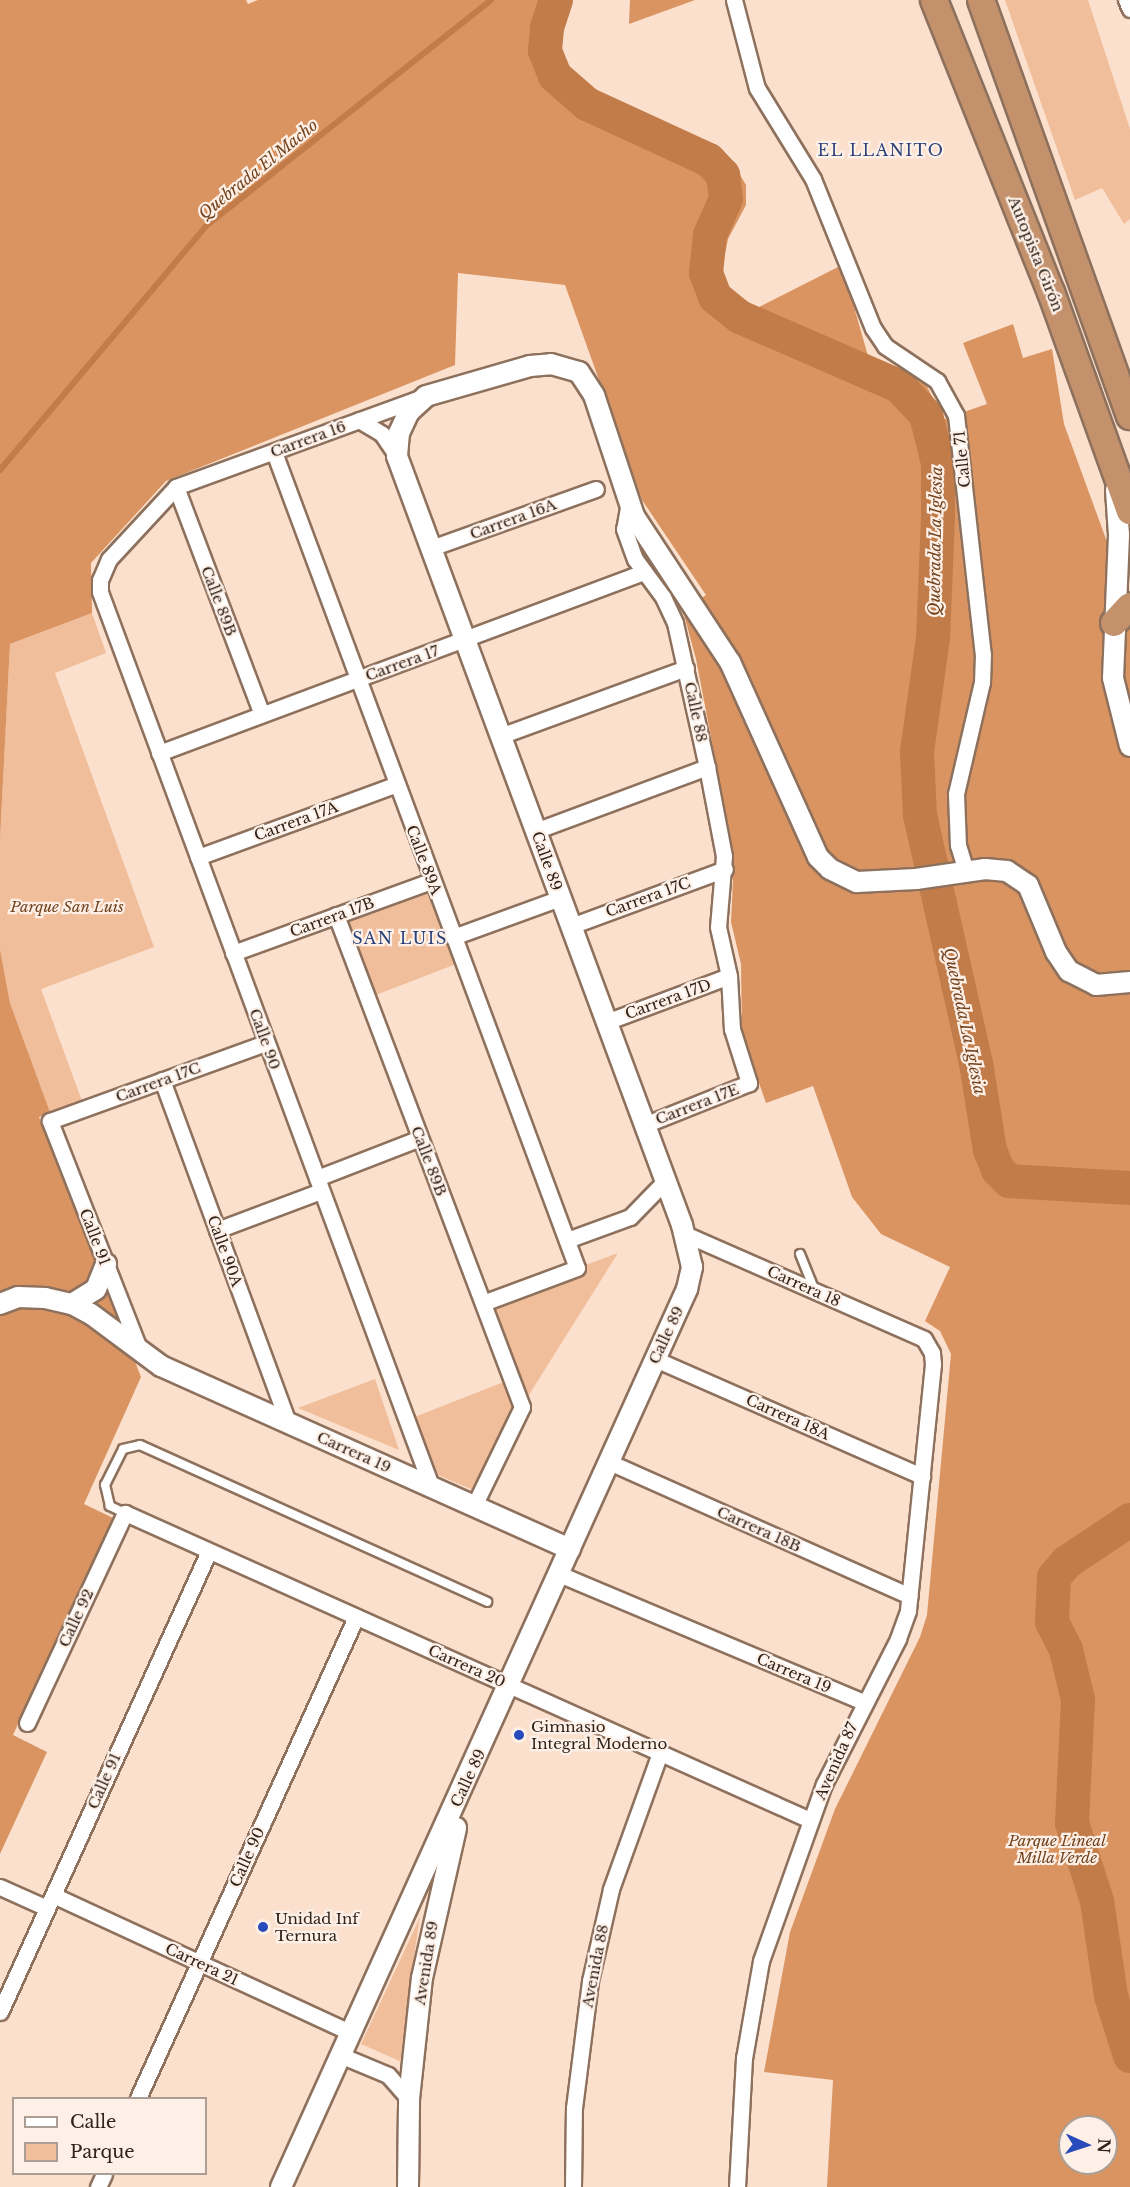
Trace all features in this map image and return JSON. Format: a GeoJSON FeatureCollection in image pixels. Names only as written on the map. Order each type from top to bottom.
{"type":"FeatureCollection","features":[{"type":"Feature","properties":{"kind":"highway","name":"Autopista Girón"},"geometry":{"type":"LineString","coordinates":[[934,0],[1051,292],[1130,511]]}},
{"type":"Feature","properties":{"kind":"highway","name":"Autopista Girón"},"geometry":{"type":"LineString","coordinates":[[981,0],[1130,416]]}},
{"type":"Feature","properties":{"kind":"street","name":"Calle 71"},"geometry":{"type":"LineString","coordinates":[[734,0],[757,88],[813,179],[876,334],[885,346],[937,381],[956,415],[983,654],[982,682],[956,794],[958,873]]}},
{"type":"Feature","properties":{"kind":"street"},"geometry":{"type":"LineString","coordinates":[[1126,0],[1130,9]]}},
{"type":"Feature","properties":{"kind":"street","name":"Carrera 16"},"geometry":{"type":"LineString","coordinates":[[100,592],[102,569],[109,559],[176,487],[426,396],[530,366],[569,367]]}},
{"type":"Feature","properties":{"kind":"street","name":"Calle 88"},"geometry":{"type":"LineString","coordinates":[[569,367],[587,381],[594,395],[629,502],[624,529],[644,572],[670,610],[686,668],[725,868],[718,927],[729,976],[732,1029],[749,1083]]}},
{"type":"Feature","properties":{"kind":"street","name":"Calle 89"},"geometry":{"type":"LineString","coordinates":[[397,456],[403,422],[426,396]]}},
{"type":"Feature","properties":{"kind":"street","name":"Calle 89"},"geometry":{"type":"LineString","coordinates":[[281,2187],[483,1745],[655,1359],[691,1277],[692,1258],[397,456],[382,434],[359,420]]}},
{"type":"Feature","properties":{"kind":"street","name":"Calle 89A"},"geometry":{"type":"LineString","coordinates":[[274,452],[356,680],[577,1268],[483,1303]]}},
{"type":"Feature","properties":{"kind":"street"},"geometry":{"type":"LineString","coordinates":[[1111,458],[1119,535],[1122,615]]}},
{"type":"Feature","properties":{"kind":"street","name":"Calle 89B"},"geometry":{"type":"LineString","coordinates":[[176,487],[262,714]]}},
{"type":"Feature","properties":{"kind":"street","name":"Carrera 16A"},"geometry":{"type":"LineString","coordinates":[[430,548],[596,489]]}},
{"type":"Feature","properties":{"kind":"street"},"geometry":{"type":"LineString","coordinates":[[629,502],[652,546],[730,662],[818,857],[830,869],[857,882],[916,879],[997,869],[1018,876],[1035,897],[1056,952],[1069,971],[1096,985],[1130,982]]}},
{"type":"Feature","properties":{"kind":"street","name":"Carrera 17"},"geometry":{"type":"LineString","coordinates":[[159,753],[644,572]]}},
{"type":"Feature","properties":{"kind":"street"},"geometry":{"type":"LineString","coordinates":[[1130,573],[1113,678],[1130,746]]}},
{"type":"Feature","properties":{"kind":"street","name":"Calle 90"},"geometry":{"type":"LineString","coordinates":[[100,592],[431,1486]]}},
{"type":"Feature","properties":{"kind":"street"},"geometry":{"type":"LineString","coordinates":[[500,735],[686,668]]}},
{"type":"Feature","properties":{"kind":"street"},"geometry":{"type":"LineString","coordinates":[[536,831],[707,767]]}},
{"type":"Feature","properties":{"kind":"street","name":"Carrera 17A"},"geometry":{"type":"LineString","coordinates":[[198,857],[395,784]]}},
{"type":"Feature","properties":{"kind":"street","name":"Carrera 17C"},"geometry":{"type":"LineString","coordinates":[[571,926],[725,868]]}},
{"type":"Feature","properties":{"kind":"street","name":"Carrera 17B"},"geometry":{"type":"LineString","coordinates":[[233,953],[431,881]]}},
{"type":"Feature","properties":{"kind":"street"},"geometry":{"type":"LineString","coordinates":[[453,938],[560,898]]}},
{"type":"Feature","properties":{"kind":"street","name":"Calle 89B"},"geometry":{"type":"LineString","coordinates":[[336,915],[522,1407],[474,1506]]}},
{"type":"Feature","properties":{"kind":"street","name":"Carrera 17D"},"geometry":{"type":"LineString","coordinates":[[606,1022],[729,976]]}},
{"type":"Feature","properties":{"kind":"street","name":"Carrera 17C"},"geometry":{"type":"LineString","coordinates":[[50,1120],[266,1043]]}},
{"type":"Feature","properties":{"kind":"street","name":"Calle 90A"},"geometry":{"type":"LineString","coordinates":[[162,1080],[288,1423]]}},
{"type":"Feature","properties":{"kind":"street","name":"Carrera 17E"},"geometry":{"type":"LineString","coordinates":[[644,1125],[749,1083]]}},
{"type":"Feature","properties":{"kind":"street","name":"Calle 91"},"geometry":{"type":"LineString","coordinates":[[50,1120],[140,1353]]}},
{"type":"Feature","properties":{"kind":"street"},"geometry":{"type":"LineString","coordinates":[[217,1230],[420,1138]]}},
{"type":"Feature","properties":{"kind":"street"},"geometry":{"type":"LineString","coordinates":[[567,1240],[630,1217],[665,1181]]}},
{"type":"Feature","properties":{"kind":"street","name":"Carrera 18"},"geometry":{"type":"LineString","coordinates":[[685,1234],[924,1339]]}},
{"type":"Feature","properties":{"kind":"street"},"geometry":{"type":"LineString","coordinates":[[0,1304],[18,1298],[36,1298],[72,1304],[96,1289],[106,1264]]}},
{"type":"Feature","properties":{"kind":"street","name":"Carrera 19"},"geometry":{"type":"LineString","coordinates":[[72,1304],[91,1314],[140,1353],[161,1366],[570,1549]]}},
{"type":"Feature","properties":{"kind":"street","name":"Avenida 87"},"geometry":{"type":"LineString","coordinates":[[737,2187],[740,2101],[753,1993],[779,1902],[810,1820],[863,1702],[898,1639],[910,1596],[933,1364],[924,1339]]}},
{"type":"Feature","properties":{"kind":"street","name":"Carrera 18A"},"geometry":{"type":"LineString","coordinates":[[655,1359],[922,1476]]}},
{"type":"Feature","properties":{"kind":"street","name":"Carrera 18B"},"geometry":{"type":"LineString","coordinates":[[609,1462],[910,1596]]}},
{"type":"Feature","properties":{"kind":"street","name":"Carrera 20"},"geometry":{"type":"LineString","coordinates":[[125,1513],[810,1820]]}},
{"type":"Feature","properties":{"kind":"street","name":"Calle 92"},"geometry":{"type":"LineString","coordinates":[[27,1723],[125,1513]]}},
{"type":"Feature","properties":{"kind":"street","name":"Calle 91"},"geometry":{"type":"LineString","coordinates":[[0,2012],[209,1551]]}},
{"type":"Feature","properties":{"kind":"street","name":"Carrera 19"},"geometry":{"type":"LineString","coordinates":[[559,1575],[863,1702]]}},
{"type":"Feature","properties":{"kind":"street","name":"Calle 90"},"geometry":{"type":"LineString","coordinates":[[138,2097],[356,1617]]}},
{"type":"Feature","properties":{"kind":"street","name":"Avenida 89"},"geometry":{"type":"LineString","coordinates":[[408,2187],[414,2038],[433,1919],[446,1860],[483,1745]]}},
{"type":"Feature","properties":{"kind":"street","name":"Avenida 88"},"geometry":{"type":"LineString","coordinates":[[573,2187],[574,2108],[590,1981],[611,1889],[660,1753]]}},
{"type":"Feature","properties":{"kind":"street","name":"Carrera 21"},"geometry":{"type":"LineString","coordinates":[[0,1887],[50,1902],[200,1962],[351,2033]]}},
{"type":"Feature","properties":{"kind":"street"},"geometry":{"type":"LineString","coordinates":[[340,2055],[388,2075],[410,2099]]}},
{"type":"Feature","properties":{"kind":"lane"},"geometry":{"type":"LineString","coordinates":[[800,1254],[815,1291]]}},
{"type":"Feature","properties":{"kind":"lane"},"geometry":{"type":"LineString","coordinates":[[125,1513],[110,1506],[105,1485],[123,1449],[140,1445],[487,1602]]}},
{"type":"Feature","properties":{"kind":"green space","name":"Parque Lineal Milla Verde"},"geometry":{"type":"Polygon","coordinates":[[[0,0],[246,0],[248,4],[258,0],[572,0],[560,40],[566,75],[594,97],[733,163],[746,185],[746,205],[728,239],[721,274],[728,296],[751,311],[842,265],[868,356],[924,381],[944,419],[987,404],[963,343],[1013,324],[1023,358],[1052,349],[1064,424],[1130,605],[1130,2187],[827,2187],[833,2080],[764,2072],[790,1932],[835,1809],[920,1637],[927,1615],[951,1354],[940,1331],[925,1321],[950,1267],[881,1234],[852,1197],[813,1086],[766,1103],[742,1034],[741,964],[731,922],[733,880],[724,805],[696,659],[683,611],[706,595],[642,500],[565,285],[458,273],[455,365],[166,481],[91,563],[92,613],[10,644],[0,840],[0,0]]]}},
{"type":"Feature","properties":{"kind":"green space"},"geometry":{"type":"Polygon","coordinates":[[[630,0],[695,0],[629,24],[630,0]]]}},
{"type":"Feature","properties":{"kind":"green space"},"geometry":{"type":"Polygon","coordinates":[[[1005,0],[1088,0],[1130,129],[1130,219],[1124,224],[1102,188],[1075,200],[1005,0]]]}},
{"type":"Feature","properties":{"kind":"green space","name":"Parque San Luis"},"geometry":{"type":"Polygon","coordinates":[[[92,613],[106,653],[55,673],[154,947],[41,989],[82,1101],[50,1112],[10,1003],[0,949],[0,840],[10,644],[92,613]]]}},
{"type":"Feature","properties":{"kind":"green space"},"geometry":{"type":"Polygon","coordinates":[[[425,885],[455,964],[375,995],[345,916],[425,885]]]}},
{"type":"Feature","properties":{"kind":"green space"},"geometry":{"type":"Polygon","coordinates":[[[0,949],[10,1003],[50,1112],[39,1117],[141,1377],[84,1504],[113,1518],[13,1735],[47,1752],[0,1854],[0,949]]]}},
{"type":"Feature","properties":{"kind":"green space"},"geometry":{"type":"Polygon","coordinates":[[[618,1253],[527,1398],[489,1301],[618,1253]]]}},
{"type":"Feature","properties":{"kind":"green space"},"geometry":{"type":"Polygon","coordinates":[[[375,1379],[399,1450],[298,1408],[375,1379]]]}},
{"type":"Feature","properties":{"kind":"green space"},"geometry":{"type":"Polygon","coordinates":[[[511,1379],[522,1407],[480,1493],[431,1472],[412,1418],[511,1379]]]}},
{"type":"Feature","properties":{"kind":"green space"},"geometry":{"type":"Polygon","coordinates":[[[420,1917],[409,1990],[402,2062],[361,2044],[420,1917]]]}},
{"type":"Feature","properties":{"kind":"waterway","name":"Quebrada El Macho"},"geometry":{"type":"LineString","coordinates":[[0,470],[206,226],[491,0]]}},
{"type":"Feature","properties":{"kind":"waterway","name":"Quebrada La Iglesia"},"geometry":{"type":"LineString","coordinates":[[556,0],[547,28],[545,51],[555,76],[587,104],[709,160],[723,175],[726,199],[710,235],[706,273],[715,297],[740,317],[899,386],[926,415],[938,463],[938,516],[933,638],[917,752],[920,815],[976,1063],[990,1150],[998,1170],[1009,1181],[1130,1188]]}},
{"type":"Feature","properties":{"kind":"waterway","name":"Quebrada La Iglesia"},"geometry":{"type":"LineString","coordinates":[[1130,1520],[1067,1562],[1054,1577],[1052,1622],[1066,1650],[1078,1700],[1072,1823],[1097,1901],[1111,1996],[1130,2056]]}},
{"type":"Feature","properties":{"kind":"place","name":"Gimnasio Integral Moderno"},"geometry":{"type":"Point","coordinates":[519,1735]}},
{"type":"Feature","properties":{"kind":"place","name":"Unidad Inf Ternura"},"geometry":{"type":"Point","coordinates":[263,1927]}},
{"type":"Feature","properties":{"kind":"district","name":"EL LLANITO"},"geometry":{"type":"Point","coordinates":[881,150]}},
{"type":"Feature","properties":{"kind":"district","name":"SAN LUIS"},"geometry":{"type":"Point","coordinates":[400,938]}}]}
